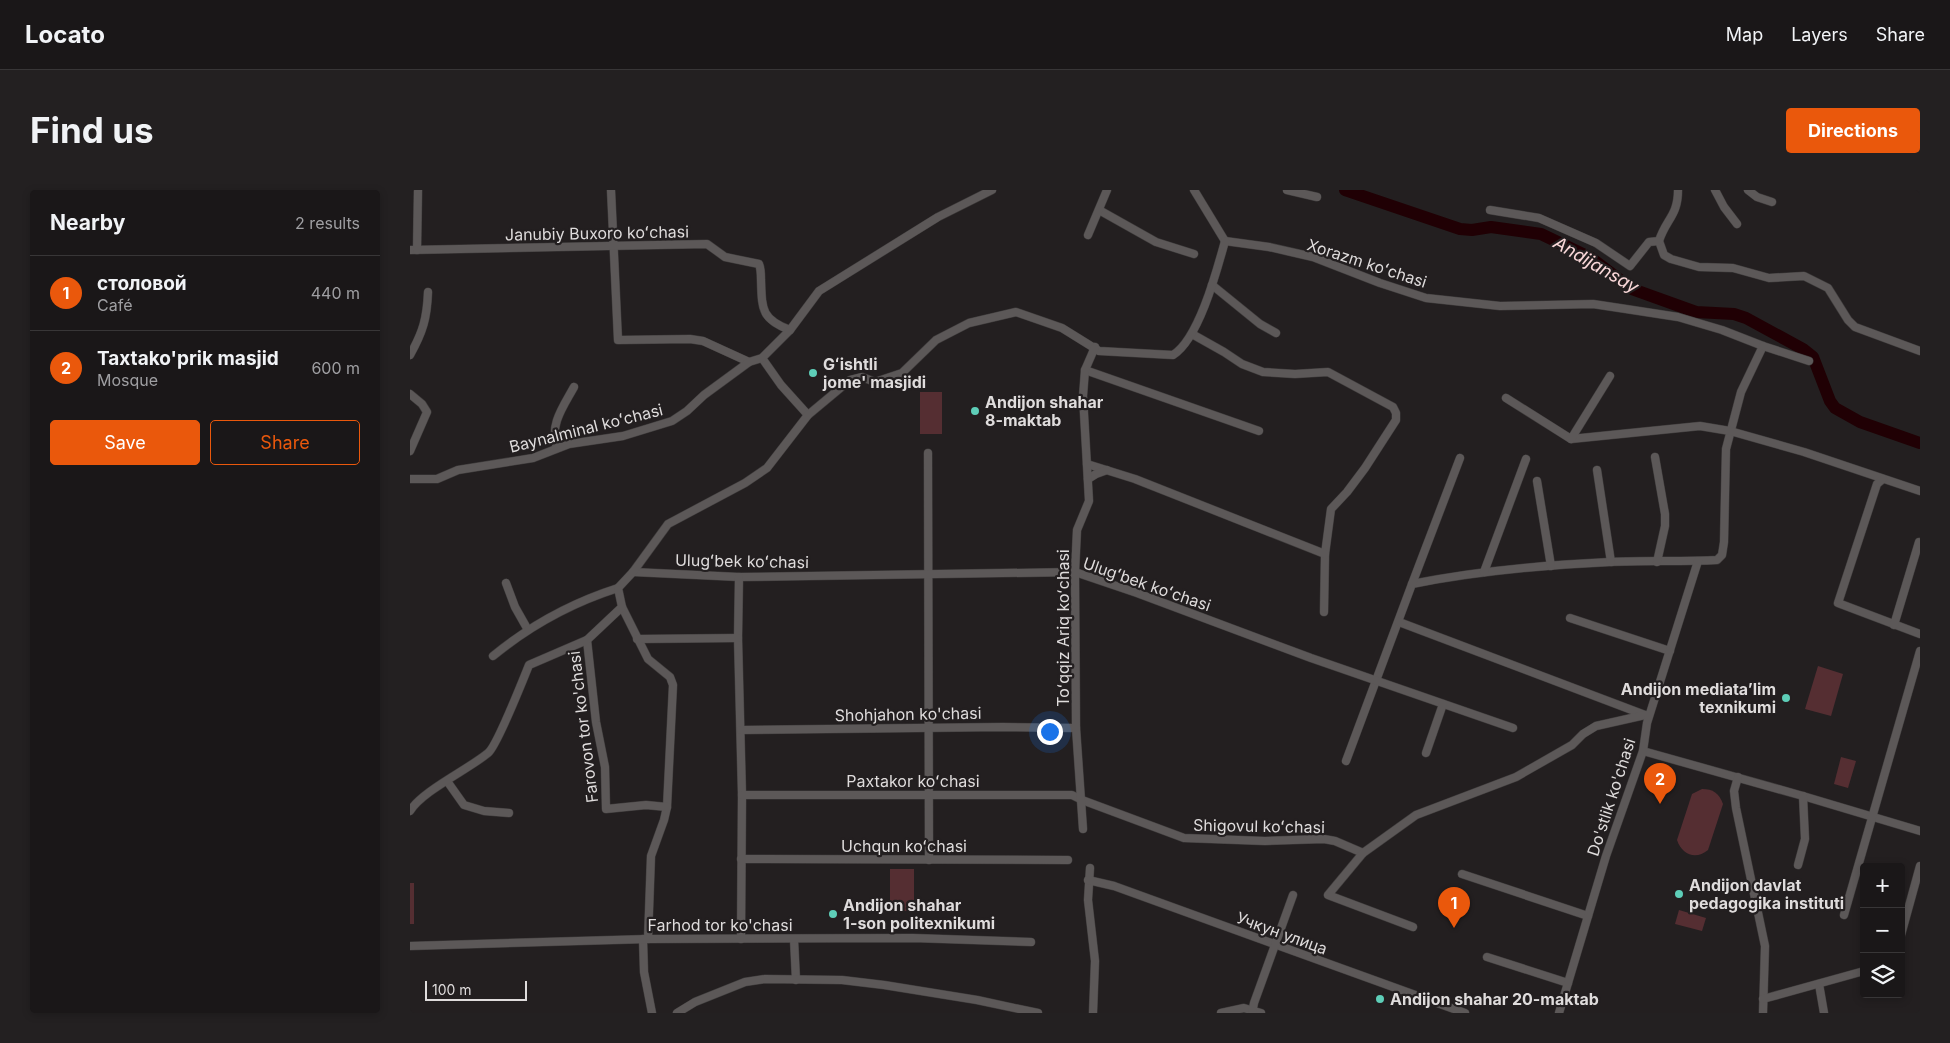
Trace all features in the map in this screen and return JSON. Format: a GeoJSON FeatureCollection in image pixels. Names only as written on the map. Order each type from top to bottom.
{"type":"FeatureCollection","features":[{"type":"Feature","properties":{"kind":"street"},"geometry":{"type":"LineString","coordinates":[[413,250],[418,190]]}},
{"type":"Feature","properties":{"kind":"street"},"geometry":{"type":"LineString","coordinates":[[611,190],[618,340],[690,339],[703,341],[749,362]]}},
{"type":"Feature","properties":{"kind":"street","name":"Baynalminal koʻchasi"},"geometry":{"type":"LineString","coordinates":[[410,479],[438,479],[458,470],[533,458],[569,444],[623,436],[672,421],[749,362],[762,358],[790,330],[819,291],[938,216],[992,190]]}},
{"type":"Feature","properties":{"kind":"street"},"geometry":{"type":"LineString","coordinates":[[1088,235],[1107,190]]}},
{"type":"Feature","properties":{"kind":"street"},"geometry":{"type":"LineString","coordinates":[[493,656],[513,640],[564,608],[618,588],[633,572],[668,524],[745,483],[767,468],[808,415],[850,380],[862,376],[875,382],[902,372],[936,340],[969,322],[1016,312],[1062,328],[1099,351],[1167,356],[1179,351],[1192,334],[1212,285],[1226,241],[1194,190]]}},
{"type":"Feature","properties":{"kind":"street"},"geometry":{"type":"LineString","coordinates":[[1287,190],[1317,197]]}},
{"type":"Feature","properties":{"kind":"street"},"geometry":{"type":"LineString","coordinates":[[1678,190],[1678,202],[1674,214],[1661,234],[1659,241],[1664,256],[1699,267],[1733,268],[1769,278],[1804,276],[1828,288],[1854,327],[1920,350]]}},
{"type":"Feature","properties":{"kind":"street"},"geometry":{"type":"LineString","coordinates":[[1715,190],[1724,207],[1737,224]]}},
{"type":"Feature","properties":{"kind":"street"},"geometry":{"type":"LineString","coordinates":[[1748,190],[1757,197],[1772,202]]}},
{"type":"Feature","properties":{"kind":"street"},"geometry":{"type":"LineString","coordinates":[[1099,210],[1156,242],[1194,254]]}},
{"type":"Feature","properties":{"kind":"street"},"geometry":{"type":"LineString","coordinates":[[1490,210],[1539,218],[1596,243],[1630,266],[1648,242],[1659,241]]}},
{"type":"Feature","properties":{"kind":"street","name":"Xorazm koʻchasi"},"geometry":{"type":"LineString","coordinates":[[1226,241],[1269,247],[1313,257],[1380,283],[1426,298],[1500,306],[1593,304],[1678,317],[1809,360]]}},
{"type":"Feature","properties":{"kind":"street","name":"Janubiy Buxoro koʻchasi"},"geometry":{"type":"LineString","coordinates":[[413,250],[707,244],[725,257],[759,264],[762,302],[767,316],[774,324],[790,330]]}},
{"type":"Feature","properties":{"kind":"street"},"geometry":{"type":"LineString","coordinates":[[1212,285],[1260,324],[1276,333]]}},
{"type":"Feature","properties":{"kind":"street"},"geometry":{"type":"LineString","coordinates":[[410,354],[422,333],[426,319],[428,292]]}},
{"type":"Feature","properties":{"kind":"street"},"geometry":{"type":"LineString","coordinates":[[1192,334],[1242,364],[1263,372],[1295,374],[1328,372],[1393,407],[1396,413],[1396,420],[1365,468],[1331,509],[1325,554],[1324,612]]}},
{"type":"Feature","properties":{"kind":"street"},"geometry":{"type":"LineString","coordinates":[[1412,584],[1461,574],[1551,566],[1611,562],[1717,560],[1722,554],[1726,449],[1741,392],[1764,346]]}},
{"type":"Feature","properties":{"kind":"street","name":"Toʻqqiz Ariq koʻchasi"},"geometry":{"type":"LineString","coordinates":[[1083,829],[1076,728],[1075,572],[1077,530],[1089,504],[1083,396],[1085,370],[1095,347]]}},
{"type":"Feature","properties":{"kind":"street"},"geometry":{"type":"LineString","coordinates":[[762,358],[781,385],[808,415]]}},
{"type":"Feature","properties":{"kind":"street"},"geometry":{"type":"LineString","coordinates":[[1085,370],[1259,431]]}},
{"type":"Feature","properties":{"kind":"street"},"geometry":{"type":"LineString","coordinates":[[1571,439],[1610,376]]}},
{"type":"Feature","properties":{"kind":"street"},"geometry":{"type":"LineString","coordinates":[[557,448],[554,439],[556,422],[574,387]]}},
{"type":"Feature","properties":{"kind":"street"},"geometry":{"type":"LineString","coordinates":[[410,394],[422,404],[427,412],[410,451]]}},
{"type":"Feature","properties":{"kind":"street"},"geometry":{"type":"LineString","coordinates":[[1506,398],[1571,439],[1700,426],[1730,431],[1804,452],[1920,491]]}},
{"type":"Feature","properties":{"kind":"street"},"geometry":{"type":"LineString","coordinates":[[928,453],[930,860]]}},
{"type":"Feature","properties":{"kind":"street"},"geometry":{"type":"LineString","coordinates":[[1656,457],[1665,514],[1665,526],[1658,562]]}},
{"type":"Feature","properties":{"kind":"street"},"geometry":{"type":"LineString","coordinates":[[1346,761],[1460,458]]}},
{"type":"Feature","properties":{"kind":"street"},"geometry":{"type":"LineString","coordinates":[[1484,572],[1526,459]]}},
{"type":"Feature","properties":{"kind":"street"},"geometry":{"type":"LineString","coordinates":[[1087,464],[1135,479],[1325,554]]}},
{"type":"Feature","properties":{"kind":"street"},"geometry":{"type":"LineString","coordinates":[[1088,479],[1107,470]]}},
{"type":"Feature","properties":{"kind":"street"},"geometry":{"type":"LineString","coordinates":[[1597,470],[1611,562]]}},
{"type":"Feature","properties":{"kind":"street"},"geometry":{"type":"LineString","coordinates":[[1883,478],[1877,484],[1838,603],[1920,634]]}},
{"type":"Feature","properties":{"kind":"street"},"geometry":{"type":"LineString","coordinates":[[1537,481],[1551,566]]}},
{"type":"Feature","properties":{"kind":"street"},"geometry":{"type":"LineString","coordinates":[[1894,625],[1919,542]]}},
{"type":"Feature","properties":{"kind":"street","name":"Do'stlik ko'chasi"},"geometry":{"type":"LineString","coordinates":[[1559,1013],[1606,856],[1643,751],[1647,716],[1670,651],[1698,561]]}},
{"type":"Feature","properties":{"kind":"street","name":"Ulugʻbek koʻchasi"},"geometry":{"type":"LineString","coordinates":[[633,572],[739,576],[1075,572],[1376,681],[1513,728]]}},
{"type":"Feature","properties":{"kind":"street"},"geometry":{"type":"LineString","coordinates":[[739,576],[738,638],[742,795],[741,939]]}},
{"type":"Feature","properties":{"kind":"street"},"geometry":{"type":"LineString","coordinates":[[506,583],[515,607],[528,630]]}},
{"type":"Feature","properties":{"kind":"street"},"geometry":{"type":"LineString","coordinates":[[618,588],[622,607],[648,659],[670,677],[672,686],[667,807],[651,856],[644,972],[652,1013]]}},
{"type":"Feature","properties":{"kind":"street"},"geometry":{"type":"LineString","coordinates":[[410,811],[413,806],[446,781],[490,752],[529,665],[587,640],[622,607]]}},
{"type":"Feature","properties":{"kind":"street"},"geometry":{"type":"LineString","coordinates":[[1570,618],[1670,651]]}},
{"type":"Feature","properties":{"kind":"street"},"geometry":{"type":"LineString","coordinates":[[1399,622],[1647,716]]}},
{"type":"Feature","properties":{"kind":"street"},"geometry":{"type":"LineString","coordinates":[[637,639],[738,638]]}},
{"type":"Feature","properties":{"kind":"street","name":"Farovon tor ko'chasi"},"geometry":{"type":"LineString","coordinates":[[587,640],[596,722],[605,767],[606,809],[646,805],[667,807]]}},
{"type":"Feature","properties":{"kind":"street"},"geometry":{"type":"LineString","coordinates":[[1844,915],[1920,651]]}},
{"type":"Feature","properties":{"kind":"street"},"geometry":{"type":"LineString","coordinates":[[1426,752],[1443,704]]}},
{"type":"Feature","properties":{"kind":"street"},"geometry":{"type":"LineString","coordinates":[[1413,927],[1328,894],[1363,853],[1416,815],[1516,777],[1572,745],[1583,734],[1596,726],[1647,716]]}},
{"type":"Feature","properties":{"kind":"street","name":"Shohjahon ko'chasi"},"geometry":{"type":"LineString","coordinates":[[741,730],[1076,728]]}},
{"type":"Feature","properties":{"kind":"street"},"geometry":{"type":"LineString","coordinates":[[1643,751],[1920,831]]}},
{"type":"Feature","properties":{"kind":"street"},"geometry":{"type":"LineString","coordinates":[[1738,777],[1734,791],[1736,808],[1765,946],[1763,1013]]}},
{"type":"Feature","properties":{"kind":"street"},"geometry":{"type":"LineString","coordinates":[[446,781],[464,805],[484,811],[509,813]]}},
{"type":"Feature","properties":{"kind":"street","name":"Paxtakor koʻchasi"},"geometry":{"type":"LineString","coordinates":[[742,795],[1072,795],[1082,800]]}},
{"type":"Feature","properties":{"kind":"street"},"geometry":{"type":"LineString","coordinates":[[1798,865],[1805,839],[1803,796]]}},
{"type":"Feature","properties":{"kind":"street","name":"Shigovul koʻchasi"},"geometry":{"type":"LineString","coordinates":[[1082,800],[1184,838],[1266,841],[1324,839],[1363,853]]}},
{"type":"Feature","properties":{"kind":"street","name":"Uchqun koʻchasi"},"geometry":{"type":"LineString","coordinates":[[741,859],[1068,860]]}},
{"type":"Feature","properties":{"kind":"street"},"geometry":{"type":"LineString","coordinates":[[1905,921],[1920,866]]}},
{"type":"Feature","properties":{"kind":"street"},"geometry":{"type":"LineString","coordinates":[[1090,868],[1088,900],[1095,961],[1093,1013],[1099,1013]]}},
{"type":"Feature","properties":{"kind":"street"},"geometry":{"type":"LineString","coordinates":[[1462,874],[1588,916]]}},
{"type":"Feature","properties":{"kind":"street","name":"Учкун улица"},"geometry":{"type":"LineString","coordinates":[[1088,880],[1114,886],[1465,1013]]}},
{"type":"Feature","properties":{"kind":"street"},"geometry":{"type":"LineString","coordinates":[[1252,1011],[1293,895]]}},
{"type":"Feature","properties":{"kind":"street","name":"Farhod tor ko'chasi"},"geometry":{"type":"LineString","coordinates":[[410,946],[646,939],[794,940],[913,938],[1031,942]]}},
{"type":"Feature","properties":{"kind":"street"},"geometry":{"type":"LineString","coordinates":[[794,940],[796,980]]}},
{"type":"Feature","properties":{"kind":"street"},"geometry":{"type":"LineString","coordinates":[[1487,957],[1568,983]]}},
{"type":"Feature","properties":{"kind":"street"},"geometry":{"type":"LineString","coordinates":[[1763,999],[1860,972]]}},
{"type":"Feature","properties":{"kind":"street"},"geometry":{"type":"LineString","coordinates":[[677,1013],[695,1002],[744,982],[765,979],[842,980],[884,985],[977,1000],[1038,1013]]}},
{"type":"Feature","properties":{"kind":"street"},"geometry":{"type":"LineString","coordinates":[[1818,984],[1824,1013]]}},
{"type":"Feature","properties":{"kind":"street"},"geometry":{"type":"LineString","coordinates":[[1221,1013],[1244,1008],[1261,1013]]}},
{"type":"Feature","properties":{"kind":"shaded area"},"geometry":{"type":"Polygon","coordinates":[[[920,392],[942,392],[942,434],[920,434],[920,392]]]}},
{"type":"Feature","properties":{"kind":"shaded area"},"geometry":{"type":"Polygon","coordinates":[[[1818,666],[1843,674],[1831,716],[1805,709],[1818,666]]]}},
{"type":"Feature","properties":{"kind":"shaded area"},"geometry":{"type":"Polygon","coordinates":[[[1841,757],[1856,761],[1848,788],[1834,784],[1841,757]]]}},
{"type":"Feature","properties":{"kind":"shaded area"},"geometry":{"type":"Polygon","coordinates":[[[1702,789],[1715,792],[1723,804],[1708,850],[1699,855],[1694,855],[1682,849],[1677,840],[1692,794],[1702,789]]]}},
{"type":"Feature","properties":{"kind":"shaded area"},"geometry":{"type":"Polygon","coordinates":[[[890,869],[914,869],[914,911],[890,911],[890,869]]]}},
{"type":"Feature","properties":{"kind":"shaded area"},"geometry":{"type":"Polygon","coordinates":[[[410,883],[414,883],[414,924],[410,924],[410,883]]]}},
{"type":"Feature","properties":{"kind":"shaded area"},"geometry":{"type":"Polygon","coordinates":[[[1679,910],[1706,918],[1702,931],[1675,924],[1679,910]]]}},
{"type":"Feature","properties":{"kind":"waterway","name":"Andijansay"},"geometry":{"type":"LineString","coordinates":[[1345,190],[1460,229],[1472,230],[1491,227],[1541,234],[1591,258],[1632,289],[1696,312],[1734,314],[1746,318],[1803,349],[1813,357],[1830,401],[1835,408],[1860,422],[1920,443]]}},
{"type":"Feature","properties":{"kind":"place","name":"Gʻishtli jome' masjidi"},"geometry":{"type":"Point","coordinates":[813,373]}},
{"type":"Feature","properties":{"kind":"place","name":"Andijon shahar 8-maktab"},"geometry":{"type":"Point","coordinates":[975,411]}},
{"type":"Feature","properties":{"kind":"place","name":"Andijon mediataʼlim texnikumi"},"geometry":{"type":"Point","coordinates":[1786,698]}},
{"type":"Feature","properties":{"kind":"place","name":"Taxtako'prik masjid"},"geometry":{"type":"Point","coordinates":[1660,804]}},
{"type":"Feature","properties":{"kind":"place","name":"Andijon davlat pedagogika instituti"},"geometry":{"type":"Point","coordinates":[1679,894]}},
{"type":"Feature","properties":{"kind":"place","name":"Andijon shahar 1-son politexnikumi"},"geometry":{"type":"Point","coordinates":[833,914]}},
{"type":"Feature","properties":{"kind":"place","name":"столовой"},"geometry":{"type":"Point","coordinates":[1454,928]}},
{"type":"Feature","properties":{"kind":"place","name":"Andijon shahar 20-maktab"},"geometry":{"type":"Point","coordinates":[1380,999]}}]}
